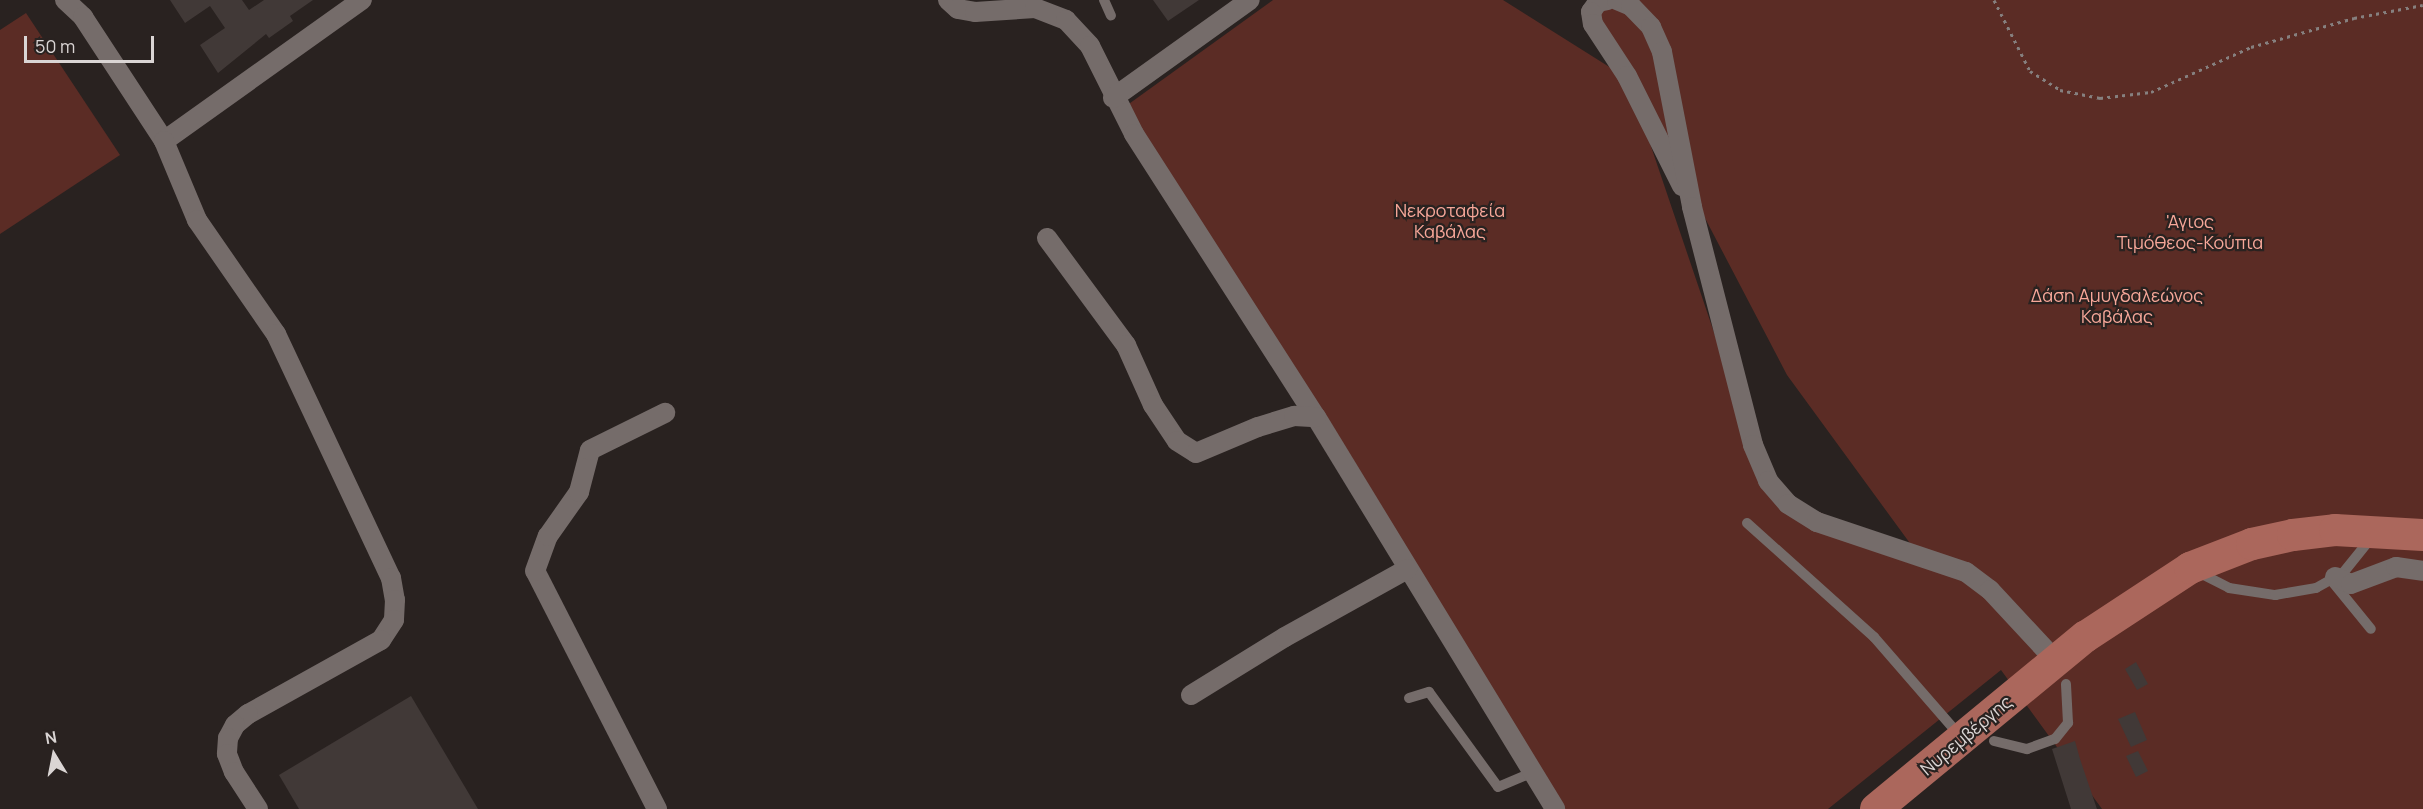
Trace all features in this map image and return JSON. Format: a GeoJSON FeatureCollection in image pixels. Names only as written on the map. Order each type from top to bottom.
{"type":"FeatureCollection","features":[{"type":"Feature","properties":{"kind":"main road","name":"Νυρεμβέργης"},"geometry":{"type":"LineString","coordinates":[[1876,809],[1962,739],[2061,672],[2119,612],[2190,568],[2252,544],[2293,535],[2377,530],[2423,535]]}},
{"type":"Feature","properties":{"kind":"street"},"geometry":{"type":"LineString","coordinates":[[65,0],[83,17],[164,141],[197,220],[276,334],[391,578],[395,600],[394,620],[381,640],[235,725],[228,738],[227,754],[258,809]]}},
{"type":"Feature","properties":{"kind":"street"},"geometry":{"type":"LineString","coordinates":[[164,141],[338,6],[362,0]]}},
{"type":"Feature","properties":{"kind":"street"},"geometry":{"type":"LineString","coordinates":[[948,0],[958,9],[975,12],[1035,8],[1066,20],[1090,46],[1113,98],[1316,417],[1555,809]]}},
{"type":"Feature","properties":{"kind":"street"},"geometry":{"type":"LineString","coordinates":[[1113,98],[1250,0]]}},
{"type":"Feature","properties":{"kind":"street"},"geometry":{"type":"LineString","coordinates":[[1692,207],[1627,76],[1593,24],[1591,12],[1605,1],[1631,6],[1651,27],[1662,52],[1692,207],[1753,445],[1768,481],[1788,504],[1817,522],[1966,572],[1990,590],[2061,672]]}},
{"type":"Feature","properties":{"kind":"street"},"geometry":{"type":"LineString","coordinates":[[1047,238],[1126,345],[1153,405],[1177,441],[1196,453],[1258,427],[1294,416],[1316,417]]}},
{"type":"Feature","properties":{"kind":"street"},"geometry":{"type":"LineString","coordinates":[[657,809],[535,571],[548,536],[579,492],[590,450],[665,413]]}},
{"type":"Feature","properties":{"kind":"street"},"geometry":{"type":"LineString","coordinates":[[2333,579],[2351,584],[2396,567],[2423,571]]}},
{"type":"Feature","properties":{"kind":"street"},"geometry":{"type":"LineString","coordinates":[[1191,695],[1285,637],[1407,569]]}},
{"type":"Feature","properties":{"kind":"lane"},"geometry":{"type":"LineString","coordinates":[[1104,0],[1111,16]]}},
{"type":"Feature","properties":{"kind":"lane"},"geometry":{"type":"LineString","coordinates":[[1747,523],[1874,637],[1962,739]]}},
{"type":"Feature","properties":{"kind":"lane"},"geometry":{"type":"LineString","coordinates":[[2190,568],[2229,588],[2275,595],[2316,588],[2343,573],[2377,530]]}},
{"type":"Feature","properties":{"kind":"lane"},"geometry":{"type":"LineString","coordinates":[[2333,579],[2371,629]]}},
{"type":"Feature","properties":{"kind":"lane"},"geometry":{"type":"LineString","coordinates":[[1994,741],[2027,749],[2055,739],[2068,723],[2061,672]]}},
{"type":"Feature","properties":{"kind":"lane"},"geometry":{"type":"LineString","coordinates":[[1409,698],[1429,692],[1498,787],[1534,772]]}},
{"type":"Feature","properties":{"kind":"path"},"geometry":{"type":"LineString","coordinates":[[1994,0],[2030,71],[2060,90],[2100,98],[2151,92],[2251,47],[2354,18],[2423,5]]}},
{"type":"Feature","properties":{"kind":"green space"},"geometry":{"type":"Polygon","coordinates":[[[1273,0],[1503,0],[1611,68],[1637,105],[1767,489],[1920,557],[1787,375],[1591,0],[2423,0],[2423,809],[2102,809],[2001,670],[1828,809],[1563,809],[1126,106],[1273,0]]]}},
{"type":"Feature","properties":{"kind":"green space"},"geometry":{"type":"Polygon","coordinates":[[[26,13],[120,155],[0,234],[0,30],[26,13]]]}},
{"type":"Feature","properties":{"kind":"building"},"geometry":{"type":"Polygon","coordinates":[[[170,0],[242,0],[249,10],[264,0],[313,0],[290,16],[293,21],[269,38],[266,34],[218,73],[200,45],[225,28],[210,6],[185,23],[170,0]]]}},
{"type":"Feature","properties":{"kind":"building"},"geometry":{"type":"Polygon","coordinates":[[[1153,0],[1199,0],[1168,21],[1153,0]]]}},
{"type":"Feature","properties":{"kind":"building"},"geometry":{"type":"Polygon","coordinates":[[[2136,662],[2148,684],[2137,690],[2125,669],[2136,662]]]}},
{"type":"Feature","properties":{"kind":"building"},"geometry":{"type":"Polygon","coordinates":[[[411,696],[478,809],[299,809],[279,775],[411,696]]]}},
{"type":"Feature","properties":{"kind":"building"},"geometry":{"type":"Polygon","coordinates":[[[2135,712],[2147,740],[2131,747],[2118,719],[2135,712]]]}},
{"type":"Feature","properties":{"kind":"building"},"geometry":{"type":"Polygon","coordinates":[[[2075,741],[2097,809],[2071,809],[2052,749],[2075,741]]]}},
{"type":"Feature","properties":{"kind":"building"},"geometry":{"type":"Polygon","coordinates":[[[2138,751],[2148,771],[2136,777],[2126,756],[2138,751]]]}},
{"type":"Feature","properties":{"kind":"park label","name":"Νεκροταφεία Καβάλας"},"geometry":{"type":"Point","coordinates":[1450,221]}},
{"type":"Feature","properties":{"kind":"park label","name":"'Αγιος Τιμόθεος-Κούπια"},"geometry":{"type":"Point","coordinates":[2190,232]}},
{"type":"Feature","properties":{"kind":"park label","name":"Δάση Αμυγδαλεώνος Καβάλας"},"geometry":{"type":"Point","coordinates":[2117,306]}}]}
